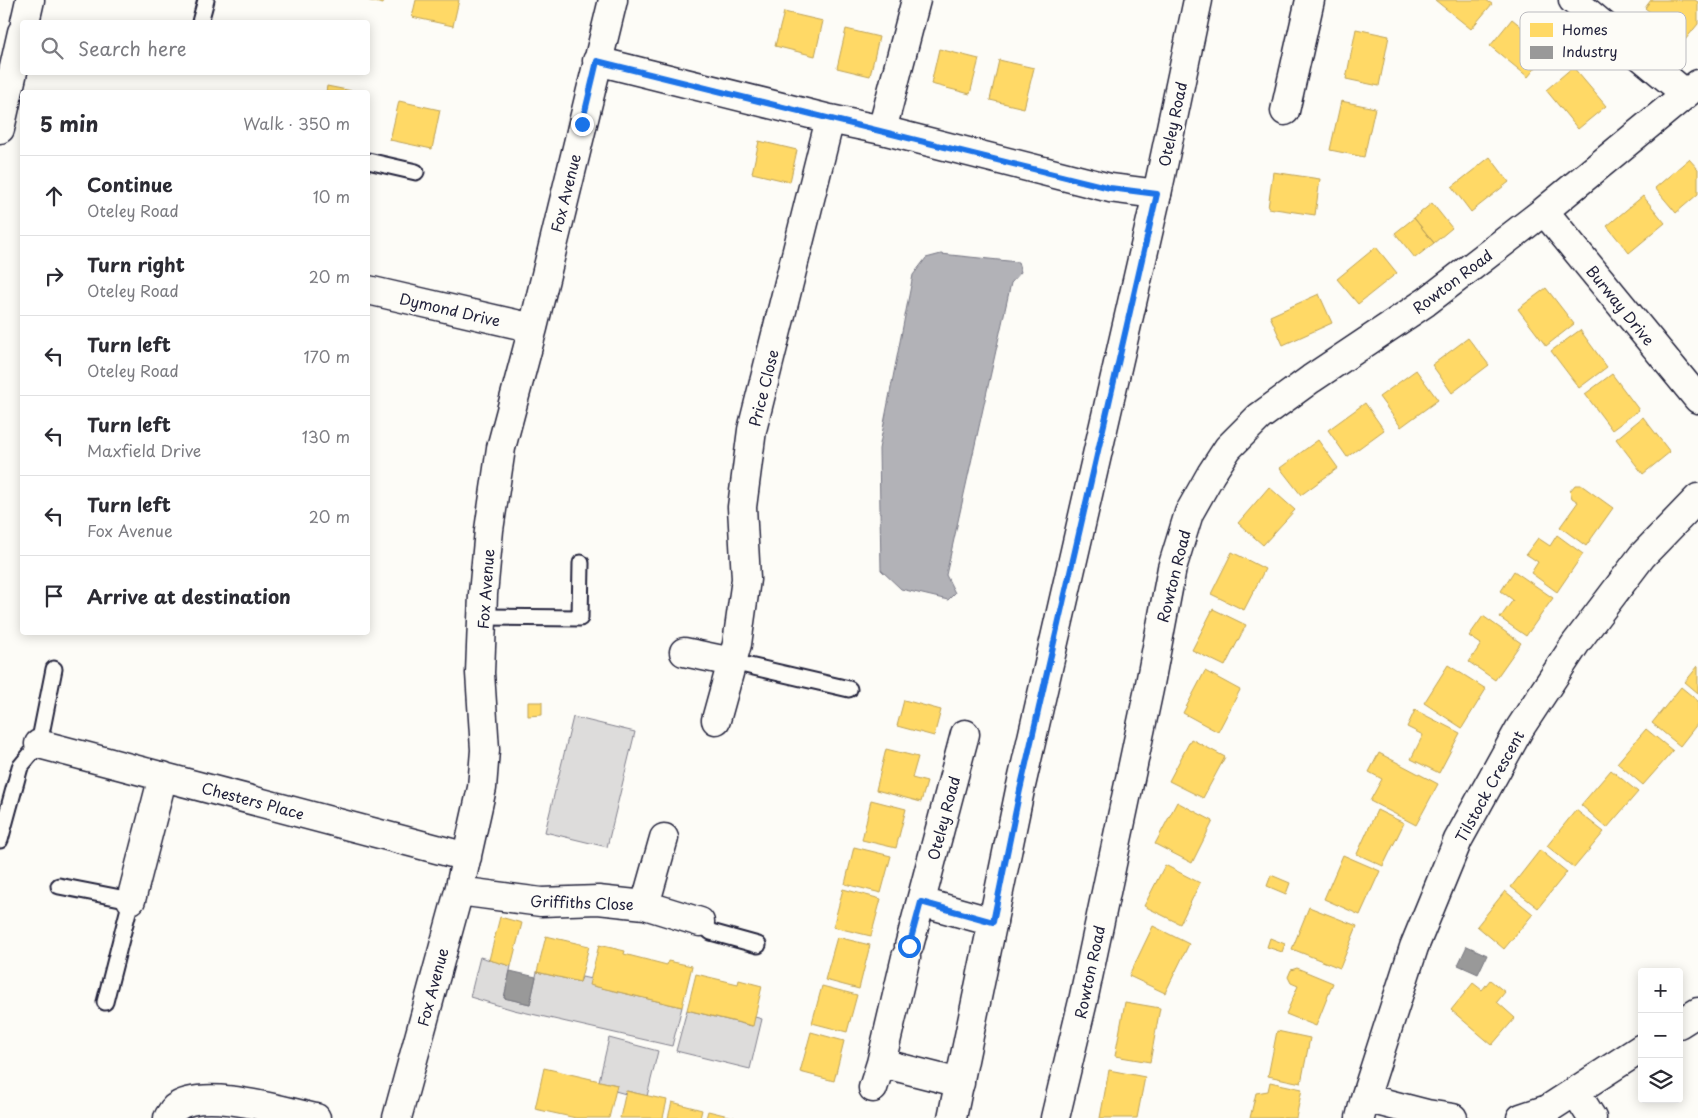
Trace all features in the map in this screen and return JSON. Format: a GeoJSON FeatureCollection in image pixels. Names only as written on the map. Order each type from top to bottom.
{"type":"FeatureCollection","features":[{"type":"Feature","properties":{"kind":"main road"},"geometry":{"type":"LineString","coordinates":[[25,20],[30,0]]}},
{"type":"Feature","properties":{"kind":"main road","name":"Fox Avenue"},"geometry":{"type":"LineString","coordinates":[[397,1118],[459,890],[482,788],[485,750],[480,673],[482,617],[489,530],[501,448],[612,0]]}},
{"type":"Feature","properties":{"kind":"main road"},"geometry":{"type":"LineString","coordinates":[[882,130],[916,0]]}},
{"type":"Feature","properties":{"kind":"main road","name":"Oteley Road"},"geometry":{"type":"LineString","coordinates":[[952,1118],[1020,790],[1157,194],[1198,0]]}},
{"type":"Feature","properties":{"kind":"main road"},"geometry":{"type":"LineString","coordinates":[[1285,111],[1310,0]]}},
{"type":"Feature","properties":{"kind":"main road"},"geometry":{"type":"LineString","coordinates":[[1573,0],[1589,12]]}},
{"type":"Feature","properties":{"kind":"main road"},"geometry":{"type":"LineString","coordinates":[[0,129],[20,41]]}},
{"type":"Feature","properties":{"kind":"main road"},"geometry":{"type":"LineString","coordinates":[[597,61],[830,119],[882,130],[1110,188],[1157,194]]}},
{"type":"Feature","properties":{"kind":"main road"},"geometry":{"type":"LineString","coordinates":[[1667,70],[1692,89]]}},
{"type":"Feature","properties":{"kind":"main road","name":"Rowton Road"},"geometry":{"type":"LineString","coordinates":[[1055,1118],[1083,1001],[1172,568],[1189,513],[1228,448],[1259,417],[1311,379],[1426,302],[1544,211],[1692,89]]}},
{"type":"Feature","properties":{"kind":"main road","name":"Price Close"},"geometry":{"type":"LineString","coordinates":[[716,720],[737,644],[746,579],[742,507],[752,430],[830,119]]}},
{"type":"Feature","properties":{"kind":"main road","name":"Burway Drive"},"geometry":{"type":"LineString","coordinates":[[1544,211],[1698,400]]}},
{"type":"Feature","properties":{"kind":"main road","name":"Dymond Drive"},"geometry":{"type":"LineString","coordinates":[[370,290],[532,328]]}},
{"type":"Feature","properties":{"kind":"main road","name":"Tilstock Crescent"},"geometry":{"type":"LineString","coordinates":[[1362,1108],[1414,947],[1458,840],[1520,728],[1576,643],[1642,556],[1698,498]]}},
{"type":"Feature","properties":{"kind":"main road"},"geometry":{"type":"LineString","coordinates":[[684,652],[732,662]]}},
{"type":"Feature","properties":{"kind":"main road","name":"Oteley Road"},"geometry":{"type":"LineString","coordinates":[[873,1088],[965,734]]}},
{"type":"Feature","properties":{"kind":"main road","name":"Chesters Place"},"geometry":{"type":"LineString","coordinates":[[39,744],[467,857]]}},
{"type":"Feature","properties":{"kind":"main road"},"geometry":{"type":"LineString","coordinates":[[130,900],[163,776]]}},
{"type":"Feature","properties":{"kind":"main road","name":"Griffiths Close"},"geometry":{"type":"LineString","coordinates":[[646,905],[664,838]]}},
{"type":"Feature","properties":{"kind":"main road","name":"Griffiths Close"},"geometry":{"type":"LineString","coordinates":[[459,890],[541,902],[598,900],[646,905],[700,922]]}},
{"type":"Feature","properties":{"kind":"main road"},"geometry":{"type":"LineString","coordinates":[[921,902],[993,922]]}},
{"type":"Feature","properties":{"kind":"main road"},"geometry":{"type":"LineString","coordinates":[[1683,1021],[1698,1012]]}},
{"type":"Feature","properties":{"kind":"main road"},"geometry":{"type":"LineString","coordinates":[[1521,1118],[1548,1109],[1638,1051]]}},
{"type":"Feature","properties":{"kind":"main road"},"geometry":{"type":"LineString","coordinates":[[881,1063],[960,1083]]}},
{"type":"Feature","properties":{"kind":"main road"},"geometry":{"type":"LineString","coordinates":[[1575,1091],[1592,1118]]}},
{"type":"Feature","properties":{"kind":"main road"},"geometry":{"type":"LineString","coordinates":[[168,1118],[174,1109],[191,1101],[218,1099],[254,1104],[316,1118]]}},
{"type":"Feature","properties":{"kind":"main road"},"geometry":{"type":"LineString","coordinates":[[1362,1108],[1453,1118]]}},
{"type":"Feature","properties":{"kind":"lane"},"geometry":{"type":"LineString","coordinates":[[201,20],[206,0]]}},
{"type":"Feature","properties":{"kind":"lane"},"geometry":{"type":"LineString","coordinates":[[370,161],[416,172]]}},
{"type":"Feature","properties":{"kind":"lane"},"geometry":{"type":"LineString","coordinates":[[482,617],[580,618],[582,563]]}},
{"type":"Feature","properties":{"kind":"lane"},"geometry":{"type":"LineString","coordinates":[[732,662],[849,689]]}},
{"type":"Feature","properties":{"kind":"lane"},"geometry":{"type":"LineString","coordinates":[[0,840],[20,767],[39,744],[54,668]]}},
{"type":"Feature","properties":{"kind":"lane"},"geometry":{"type":"LineString","coordinates":[[59,886],[130,900],[105,1002]]}},
{"type":"Feature","properties":{"kind":"lane"},"geometry":{"type":"LineString","coordinates":[[700,922],[711,932],[758,945]]}},
{"type":"Feature","properties":{"kind":"shaded area"},"geometry":{"type":"Polygon","coordinates":[[[941,254],[1018,262],[1021,272],[1011,283],[946,575],[955,593],[948,600],[901,589],[881,570],[879,449],[913,275],[926,258],[941,254]]]}},
{"type":"Feature","properties":{"kind":"shaded area"},"geometry":{"type":"Polygon","coordinates":[[[573,717],[635,732],[607,847],[545,832],[573,717]]]}},
{"type":"Feature","properties":{"kind":"shaded area"},"geometry":{"type":"Polygon","coordinates":[[[480,957],[511,966],[504,998],[530,1004],[537,972],[580,982],[582,977],[591,979],[590,985],[682,1007],[672,1046],[514,1010],[470,997],[480,957]]]}},
{"type":"Feature","properties":{"kind":"shaded area"},"geometry":{"type":"Polygon","coordinates":[[[687,1010],[752,1026],[755,1017],[762,1019],[750,1069],[676,1051],[687,1010]]]}},
{"type":"Feature","properties":{"kind":"shaded area"},"geometry":{"type":"Polygon","coordinates":[[[609,1038],[658,1051],[647,1096],[627,1091],[626,1094],[615,1091],[617,1085],[599,1081],[609,1038]]]}},
{"type":"Feature","properties":{"kind":"building: Homes"},"geometry":{"type":"Polygon","coordinates":[[[366,0],[384,0],[383,4],[366,0]]]}},
{"type":"Feature","properties":{"kind":"building: Homes"},"geometry":{"type":"Polygon","coordinates":[[[416,0],[459,0],[453,26],[412,17],[416,0]]]}},
{"type":"Feature","properties":{"kind":"building: Homes"},"geometry":{"type":"Polygon","coordinates":[[[1435,0],[1486,0],[1492,4],[1471,29],[1435,0]]]}},
{"type":"Feature","properties":{"kind":"building: Homes"},"geometry":{"type":"Polygon","coordinates":[[[1651,0],[1695,0],[1698,2],[1698,24],[1686,39],[1686,12],[1650,12],[1645,8],[1651,0]]]}},
{"type":"Feature","properties":{"kind":"building: Homes"},"geometry":{"type":"Polygon","coordinates":[[[784,12],[823,21],[815,56],[775,46],[784,12]]]}},
{"type":"Feature","properties":{"kind":"building: Homes"},"geometry":{"type":"Polygon","coordinates":[[[1512,19],[1520,26],[1520,70],[1534,70],[1528,77],[1490,46],[1512,19]]]}},
{"type":"Feature","properties":{"kind":"building: Homes"},"geometry":{"type":"Polygon","coordinates":[[[846,29],[879,37],[870,76],[837,68],[846,29]]]}},
{"type":"Feature","properties":{"kind":"building: Homes"},"geometry":{"type":"Polygon","coordinates":[[[1356,29],[1389,36],[1379,86],[1346,79],[1356,29]]]}},
{"type":"Feature","properties":{"kind":"building: Homes"},"geometry":{"type":"Polygon","coordinates":[[[939,49],[979,59],[970,94],[931,84],[939,49]]]}},
{"type":"Feature","properties":{"kind":"building: Homes"},"geometry":{"type":"Polygon","coordinates":[[[999,60],[1034,68],[1024,108],[990,100],[999,60]]]}},
{"type":"Feature","properties":{"kind":"building: Homes"},"geometry":{"type":"Polygon","coordinates":[[[1569,70],[1576,70],[1606,106],[1578,129],[1546,90],[1569,70]]]}},
{"type":"Feature","properties":{"kind":"building: Homes"},"geometry":{"type":"Polygon","coordinates":[[[327,86],[347,90],[326,90],[327,86]]]}},
{"type":"Feature","properties":{"kind":"building: Homes"},"geometry":{"type":"Polygon","coordinates":[[[399,101],[440,110],[432,149],[390,140],[399,101]]]}},
{"type":"Feature","properties":{"kind":"building: Homes"},"geometry":{"type":"Polygon","coordinates":[[[1341,101],[1375,108],[1364,157],[1330,150],[1341,101]]]}},
{"type":"Feature","properties":{"kind":"building: Homes"},"geometry":{"type":"Polygon","coordinates":[[[759,141],[797,150],[790,182],[752,173],[759,141]]]}},
{"type":"Feature","properties":{"kind":"building: Homes"},"geometry":{"type":"Polygon","coordinates":[[[1490,157],[1509,182],[1471,212],[1452,187],[1490,157]]]}},
{"type":"Feature","properties":{"kind":"building: Homes"},"geometry":{"type":"Polygon","coordinates":[[[1689,159],[1698,169],[1698,194],[1676,213],[1655,188],[1689,159]]]}},
{"type":"Feature","properties":{"kind":"building: Homes"},"geometry":{"type":"Polygon","coordinates":[[[1273,172],[1320,179],[1315,215],[1268,208],[1273,172]]]}},
{"type":"Feature","properties":{"kind":"building: Homes"},"geometry":{"type":"Polygon","coordinates":[[[1643,196],[1665,223],[1629,253],[1607,226],[1643,196]]]}},
{"type":"Feature","properties":{"kind":"building: Homes"},"geometry":{"type":"Polygon","coordinates":[[[1432,203],[1452,228],[1434,243],[1414,218],[1432,203]]]}},
{"type":"Feature","properties":{"kind":"building: Homes"},"geometry":{"type":"Polygon","coordinates":[[[1414,218],[1434,243],[1415,258],[1395,233],[1414,218]]]}},
{"type":"Feature","properties":{"kind":"building: Homes"},"geometry":{"type":"Polygon","coordinates":[[[1376,247],[1397,273],[1358,304],[1337,279],[1376,247]]]}},
{"type":"Feature","properties":{"kind":"building: Homes"},"geometry":{"type":"Polygon","coordinates":[[[1546,288],[1574,324],[1546,346],[1518,309],[1546,288]]]}},
{"type":"Feature","properties":{"kind":"building: Homes"},"geometry":{"type":"Polygon","coordinates":[[[1319,294],[1332,323],[1283,345],[1270,316],[1319,294]]]}},
{"type":"Feature","properties":{"kind":"building: Homes"},"geometry":{"type":"Polygon","coordinates":[[[1580,330],[1607,367],[1579,388],[1551,351],[1580,330]]]}},
{"type":"Feature","properties":{"kind":"building: Homes"},"geometry":{"type":"Polygon","coordinates":[[[1468,338],[1489,365],[1452,393],[1432,365],[1468,338]]]}},
{"type":"Feature","properties":{"kind":"building: Homes"},"geometry":{"type":"Polygon","coordinates":[[[1416,370],[1438,400],[1401,427],[1379,397],[1416,370]]]}},
{"type":"Feature","properties":{"kind":"building: Homes"},"geometry":{"type":"Polygon","coordinates":[[[1612,374],[1639,410],[1612,430],[1585,394],[1612,374]]]}},
{"type":"Feature","properties":{"kind":"building: Homes"},"geometry":{"type":"Polygon","coordinates":[[[1365,403],[1384,430],[1347,457],[1328,430],[1365,403]]]}},
{"type":"Feature","properties":{"kind":"building: Homes"},"geometry":{"type":"Polygon","coordinates":[[[1643,417],[1670,452],[1643,474],[1616,439],[1643,417]]]}},
{"type":"Feature","properties":{"kind":"building: Homes"},"geometry":{"type":"Polygon","coordinates":[[[1318,440],[1338,468],[1301,495],[1280,468],[1318,440]]]}},
{"type":"Feature","properties":{"kind":"building: Homes"},"geometry":{"type":"Polygon","coordinates":[[[1575,485],[1581,485],[1613,508],[1586,546],[1560,527],[1578,502],[1572,498],[1570,491],[1575,485]]]}},
{"type":"Feature","properties":{"kind":"building: Homes"},"geometry":{"type":"Polygon","coordinates":[[[1269,487],[1295,510],[1263,545],[1238,523],[1269,487]]]}},
{"type":"Feature","properties":{"kind":"building: Homes"},"geometry":{"type":"Polygon","coordinates":[[[1557,535],[1583,554],[1557,592],[1531,573],[1538,562],[1526,554],[1538,538],[1550,546],[1557,535]]]}},
{"type":"Feature","properties":{"kind":"building: Homes"},"geometry":{"type":"Polygon","coordinates":[[[1232,552],[1265,569],[1244,610],[1211,594],[1232,552]]]}},
{"type":"Feature","properties":{"kind":"building: Homes"},"geometry":{"type":"Polygon","coordinates":[[[1514,571],[1553,598],[1526,636],[1500,618],[1513,600],[1501,591],[1514,571]]]}},
{"type":"Feature","properties":{"kind":"building: Homes"},"geometry":{"type":"Polygon","coordinates":[[[1213,609],[1246,625],[1225,666],[1192,650],[1213,609]]]}},
{"type":"Feature","properties":{"kind":"building: Homes"},"geometry":{"type":"Polygon","coordinates":[[[1483,616],[1521,643],[1495,680],[1469,662],[1481,644],[1469,636],[1483,616]]]}},
{"type":"Feature","properties":{"kind":"building: Homes"},"geometry":{"type":"Polygon","coordinates":[[[1448,665],[1486,689],[1462,728],[1424,703],[1448,665]]]}},
{"type":"Feature","properties":{"kind":"building: Homes"},"geometry":{"type":"Polygon","coordinates":[[[1698,666],[1698,693],[1685,682],[1698,666]]]}},
{"type":"Feature","properties":{"kind":"building: Homes"},"geometry":{"type":"Polygon","coordinates":[[[1205,671],[1240,690],[1218,732],[1183,713],[1205,671]]]}},
{"type":"Feature","properties":{"kind":"building: Homes"},"geometry":{"type":"Polygon","coordinates":[[[1681,687],[1698,701],[1698,723],[1680,746],[1652,723],[1681,687]]]}},
{"type":"Feature","properties":{"kind":"building: Homes"},"geometry":{"type":"Polygon","coordinates":[[[904,700],[941,710],[934,736],[897,726],[904,700]]]}},
{"type":"Feature","properties":{"kind":"building: Homes"},"geometry":{"type":"Polygon","coordinates":[[[528,702],[542,702],[542,715],[528,716],[528,702]]]}},
{"type":"Feature","properties":{"kind":"building: Homes"},"geometry":{"type":"Polygon","coordinates":[[[1415,710],[1460,733],[1439,773],[1411,759],[1423,735],[1407,727],[1415,710]]]}},
{"type":"Feature","properties":{"kind":"building: Homes"},"geometry":{"type":"Polygon","coordinates":[[[1646,729],[1673,751],[1643,785],[1617,763],[1646,729]]]}},
{"type":"Feature","properties":{"kind":"building: Homes"},"geometry":{"type":"Polygon","coordinates":[[[1191,739],[1225,757],[1203,798],[1169,781],[1191,739]]]}},
{"type":"Feature","properties":{"kind":"building: Homes"},"geometry":{"type":"Polygon","coordinates":[[[886,749],[918,757],[912,778],[927,782],[921,802],[876,790],[886,749]]]}},
{"type":"Feature","properties":{"kind":"building: Homes"},"geometry":{"type":"Polygon","coordinates":[[[1379,753],[1438,784],[1416,825],[1370,801],[1382,779],[1369,772],[1379,753]]]}},
{"type":"Feature","properties":{"kind":"building: Homes"},"geometry":{"type":"Polygon","coordinates":[[[1611,770],[1638,792],[1607,828],[1581,805],[1611,770]]]}},
{"type":"Feature","properties":{"kind":"building: Homes"},"geometry":{"type":"Polygon","coordinates":[[[871,800],[906,809],[896,848],[862,840],[871,800]]]}},
{"type":"Feature","properties":{"kind":"building: Homes"},"geometry":{"type":"Polygon","coordinates":[[[1177,802],[1213,821],[1192,863],[1155,844],[1177,802]]]}},
{"type":"Feature","properties":{"kind":"building: Homes"},"geometry":{"type":"Polygon","coordinates":[[[1377,810],[1404,823],[1383,866],[1357,854],[1377,810]]]}},
{"type":"Feature","properties":{"kind":"building: Homes"},"geometry":{"type":"Polygon","coordinates":[[[1576,810],[1604,832],[1574,868],[1547,846],[1576,810]]]}},
{"type":"Feature","properties":{"kind":"building: Homes"},"geometry":{"type":"Polygon","coordinates":[[[854,847],[891,856],[881,893],[845,884],[854,847]]]}},
{"type":"Feature","properties":{"kind":"building: Homes"},"geometry":{"type":"Polygon","coordinates":[[[1540,850],[1567,872],[1538,908],[1511,887],[1540,850]]]}},
{"type":"Feature","properties":{"kind":"building: Homes"},"geometry":{"type":"Polygon","coordinates":[[[1343,855],[1380,871],[1360,915],[1324,899],[1343,855]]]}},
{"type":"Feature","properties":{"kind":"building: Homes"},"geometry":{"type":"Polygon","coordinates":[[[1165,865],[1200,883],[1180,924],[1144,906],[1165,865]]]}},
{"type":"Feature","properties":{"kind":"building: Homes"},"geometry":{"type":"Polygon","coordinates":[[[1271,875],[1290,883],[1286,894],[1267,886],[1271,875]]]}},
{"type":"Feature","properties":{"kind":"building: Homes"},"geometry":{"type":"Polygon","coordinates":[[[843,889],[881,899],[871,936],[833,927],[843,889]]]}},
{"type":"Feature","properties":{"kind":"building: Homes"},"geometry":{"type":"Polygon","coordinates":[[[1505,891],[1533,914],[1504,949],[1477,926],[1505,891]]]}},
{"type":"Feature","properties":{"kind":"building: Homes"},"geometry":{"type":"Polygon","coordinates":[[[1309,907],[1357,926],[1340,968],[1292,949],[1309,907]]]}},
{"type":"Feature","properties":{"kind":"building: Homes"},"geometry":{"type":"Polygon","coordinates":[[[500,917],[522,923],[511,966],[489,960],[500,917]]]}},
{"type":"Feature","properties":{"kind":"building: Homes"},"geometry":{"type":"Polygon","coordinates":[[[1153,926],[1189,944],[1165,993],[1129,976],[1153,926]]]}},
{"type":"Feature","properties":{"kind":"building: Homes"},"geometry":{"type":"Polygon","coordinates":[[[546,936],[589,946],[580,982],[537,972],[546,936]]]}},
{"type":"Feature","properties":{"kind":"building: Homes"},"geometry":{"type":"Polygon","coordinates":[[[837,937],[870,945],[859,989],[825,980],[837,937]]]}},
{"type":"Feature","properties":{"kind":"building: Homes"},"geometry":{"type":"Polygon","coordinates":[[[1270,938],[1285,944],[1282,952],[1267,947],[1270,938]]]}},
{"type":"Feature","properties":{"kind":"building: Homes"},"geometry":{"type":"Polygon","coordinates":[[[599,945],[625,951],[624,954],[667,965],[668,961],[692,966],[682,1007],[589,985],[599,945]]]}},
{"type":"Feature","properties":{"kind":"building: Homes"},"geometry":{"type":"Polygon","coordinates":[[[1297,968],[1333,983],[1316,1026],[1286,1014],[1298,986],[1291,983],[1288,977],[1291,970],[1297,968]]]}},
{"type":"Feature","properties":{"kind":"building: Homes"},"geometry":{"type":"Polygon","coordinates":[[[696,974],[738,984],[739,980],[762,986],[753,1026],[687,1010],[696,974]]]}},
{"type":"Feature","properties":{"kind":"building: Homes"},"geometry":{"type":"Polygon","coordinates":[[[1490,980],[1505,992],[1497,1002],[1515,1018],[1492,1045],[1451,1010],[1473,983],[1482,990],[1490,980]]]}},
{"type":"Feature","properties":{"kind":"building: Homes"},"geometry":{"type":"Polygon","coordinates":[[[822,986],[857,995],[847,1032],[812,1023],[822,986]]]}},
{"type":"Feature","properties":{"kind":"building: Homes"},"geometry":{"type":"Polygon","coordinates":[[[1125,1002],[1160,1008],[1150,1062],[1115,1056],[1125,1002]]]}},
{"type":"Feature","properties":{"kind":"building: Homes"},"geometry":{"type":"Polygon","coordinates":[[[1277,1031],[1310,1038],[1301,1083],[1268,1076],[1277,1031]]]}},
{"type":"Feature","properties":{"kind":"building: Homes"},"geometry":{"type":"Polygon","coordinates":[[[811,1032],[844,1041],[834,1081],[800,1072],[811,1032]]]}},
{"type":"Feature","properties":{"kind":"building: Homes"},"geometry":{"type":"Polygon","coordinates":[[[544,1068],[617,1085],[609,1118],[576,1118],[535,1109],[544,1068]]]}},
{"type":"Feature","properties":{"kind":"building: Homes"},"geometry":{"type":"Polygon","coordinates":[[[1109,1070],[1145,1077],[1137,1118],[1100,1118],[1109,1070]]]}},
{"type":"Feature","properties":{"kind":"building: Homes"},"geometry":{"type":"Polygon","coordinates":[[[1270,1082],[1302,1089],[1296,1118],[1250,1118],[1256,1093],[1268,1091],[1270,1082]]]}},
{"type":"Feature","properties":{"kind":"building: Homes"},"geometry":{"type":"Polygon","coordinates":[[[626,1091],[667,1100],[663,1118],[620,1118],[626,1091]]]}},
{"type":"Feature","properties":{"kind":"building: Homes"},"geometry":{"type":"Polygon","coordinates":[[[672,1102],[702,1110],[700,1118],[668,1118],[672,1102]]]}},
{"type":"Feature","properties":{"kind":"building: Homes"},"geometry":{"type":"Polygon","coordinates":[[[708,1111],[737,1118],[706,1118],[708,1111]]]}},
{"type":"Feature","properties":{"kind":"building: Industry"},"geometry":{"type":"Polygon","coordinates":[[[1467,946],[1487,955],[1478,974],[1458,965],[1467,946]]]}},
{"type":"Feature","properties":{"kind":"building: Industry"},"geometry":{"type":"Polygon","coordinates":[[[510,971],[536,977],[530,1004],[504,998],[510,971]]]}},
{"type":"Feature","properties":{"kind":"route"},"geometry":{"type":"LineString","coordinates":[[582,124],[597,61],[830,119],[882,130],[1110,188],[1157,194],[1020,790],[993,922],[921,902],[909,946]]}}]}
